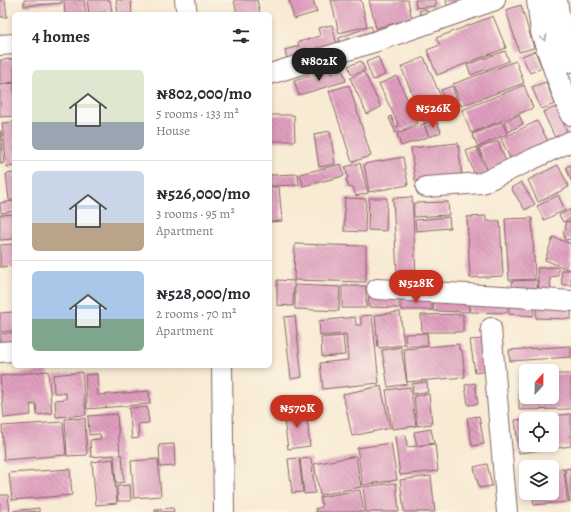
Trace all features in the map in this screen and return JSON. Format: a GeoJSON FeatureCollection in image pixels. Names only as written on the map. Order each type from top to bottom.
{"type":"FeatureCollection","features":[{"type":"Feature","properties":{"kind":"main road"},"geometry":{"type":"LineString","coordinates":[[538,0],[542,32],[571,114]]}},
{"type":"Feature","properties":{"kind":"main road"},"geometry":{"type":"LineString","coordinates":[[556,0],[560,28],[571,61]]}},
{"type":"Feature","properties":{"kind":"street"},"geometry":{"type":"LineString","coordinates":[[185,0],[187,12]]}},
{"type":"Feature","properties":{"kind":"street"},"geometry":{"type":"LineString","coordinates":[[272,73],[374,42],[495,0]]}},
{"type":"Feature","properties":{"kind":"street"},"geometry":{"type":"LineString","coordinates":[[0,45],[12,44]]}},
{"type":"Feature","properties":{"kind":"street"},"geometry":{"type":"LineString","coordinates":[[426,187],[482,183],[571,141]]}},
{"type":"Feature","properties":{"kind":"street"},"geometry":{"type":"LineString","coordinates":[[377,288],[571,301]]}},
{"type":"Feature","properties":{"kind":"street"},"geometry":{"type":"LineString","coordinates":[[491,328],[508,512]]}},
{"type":"Feature","properties":{"kind":"street"},"geometry":{"type":"LineString","coordinates":[[0,352],[12,351]]}},
{"type":"Feature","properties":{"kind":"street"},"geometry":{"type":"LineString","coordinates":[[222,368],[224,512]]}},
{"type":"Feature","properties":{"kind":"building"},"geometry":{"type":"Polygon","coordinates":[[[0,0],[5,0],[7,17],[0,17],[0,0]]]}},
{"type":"Feature","properties":{"kind":"building"},"geometry":{"type":"Polygon","coordinates":[[[24,0],[62,0],[62,3],[24,6],[24,0]]]}},
{"type":"Feature","properties":{"kind":"building"},"geometry":{"type":"Polygon","coordinates":[[[64,0],[84,0],[86,12],[65,12],[64,0]]]}},
{"type":"Feature","properties":{"kind":"building"},"geometry":{"type":"Polygon","coordinates":[[[87,0],[110,0],[112,11],[89,12],[87,0]]]}},
{"type":"Feature","properties":{"kind":"building"},"geometry":{"type":"Polygon","coordinates":[[[116,0],[131,0],[132,12],[118,12],[116,0]]]}},
{"type":"Feature","properties":{"kind":"building"},"geometry":{"type":"Polygon","coordinates":[[[234,0],[257,0],[260,12],[237,12],[234,0]]]}},
{"type":"Feature","properties":{"kind":"building"},"geometry":{"type":"Polygon","coordinates":[[[289,0],[313,0],[317,12],[294,19],[289,0]]]}},
{"type":"Feature","properties":{"kind":"building"},"geometry":{"type":"Polygon","coordinates":[[[331,0],[361,0],[367,26],[339,33],[331,0]]]}},
{"type":"Feature","properties":{"kind":"building"},"geometry":{"type":"Polygon","coordinates":[[[369,0],[408,0],[412,19],[376,28],[369,0]]]}},
{"type":"Feature","properties":{"kind":"building"},"geometry":{"type":"Polygon","coordinates":[[[415,0],[436,0],[436,6],[416,8],[415,0]]]}},
{"type":"Feature","properties":{"kind":"building"},"geometry":{"type":"Polygon","coordinates":[[[446,0],[461,0],[462,4],[448,8],[446,0]]]}},
{"type":"Feature","properties":{"kind":"building"},"geometry":{"type":"Polygon","coordinates":[[[521,5],[534,48],[519,52],[506,10],[521,5]]]}},
{"type":"Feature","properties":{"kind":"building"},"geometry":{"type":"Polygon","coordinates":[[[426,9],[429,16],[422,18],[419,11],[426,9]]]}},
{"type":"Feature","properties":{"kind":"building"},"geometry":{"type":"Polygon","coordinates":[[[493,16],[506,48],[437,75],[427,50],[440,45],[436,38],[493,16]]]}},
{"type":"Feature","properties":{"kind":"building"},"geometry":{"type":"Polygon","coordinates":[[[332,25],[337,45],[288,65],[285,50],[299,46],[298,42],[320,36],[318,28],[332,25]]]}},
{"type":"Feature","properties":{"kind":"building"},"geometry":{"type":"Polygon","coordinates":[[[371,26],[375,36],[342,48],[339,38],[371,26]]]}},
{"type":"Feature","properties":{"kind":"building"},"geometry":{"type":"Polygon","coordinates":[[[505,51],[509,61],[471,75],[467,65],[505,51]]]}},
{"type":"Feature","properties":{"kind":"building"},"geometry":{"type":"Polygon","coordinates":[[[535,51],[542,68],[530,73],[522,56],[535,51]]]}},
{"type":"Feature","properties":{"kind":"building"},"geometry":{"type":"Polygon","coordinates":[[[378,57],[385,75],[373,80],[366,62],[378,57]]]}},
{"type":"Feature","properties":{"kind":"building"},"geometry":{"type":"Polygon","coordinates":[[[424,57],[448,114],[425,124],[401,67],[424,57]]]}},
{"type":"Feature","properties":{"kind":"building"},"geometry":{"type":"Polygon","coordinates":[[[12,59],[12,82],[0,84],[0,60],[12,59]]]}},
{"type":"Feature","properties":{"kind":"building"},"geometry":{"type":"Polygon","coordinates":[[[361,61],[365,70],[352,75],[348,66],[361,61]]]}},
{"type":"Feature","properties":{"kind":"building"},"geometry":{"type":"Polygon","coordinates":[[[516,61],[524,83],[461,106],[453,84],[516,61]]]}},
{"type":"Feature","properties":{"kind":"building"},"geometry":{"type":"Polygon","coordinates":[[[329,70],[331,74],[343,71],[346,81],[299,95],[294,81],[329,70]]]}},
{"type":"Feature","properties":{"kind":"building"},"geometry":{"type":"Polygon","coordinates":[[[364,72],[381,107],[367,114],[350,78],[364,72]]]}},
{"type":"Feature","properties":{"kind":"building"},"geometry":{"type":"Polygon","coordinates":[[[397,76],[418,123],[396,133],[389,118],[391,116],[396,127],[399,126],[379,84],[397,76]]]}},
{"type":"Feature","properties":{"kind":"building"},"geometry":{"type":"Polygon","coordinates":[[[546,82],[555,104],[541,109],[532,87],[546,82]]]}},
{"type":"Feature","properties":{"kind":"building"},"geometry":{"type":"Polygon","coordinates":[[[12,83],[12,116],[0,117],[0,85],[12,83]]]}},
{"type":"Feature","properties":{"kind":"building"},"geometry":{"type":"Polygon","coordinates":[[[349,85],[371,156],[352,162],[329,91],[349,85]]]}},
{"type":"Feature","properties":{"kind":"building"},"geometry":{"type":"Polygon","coordinates":[[[524,85],[533,108],[471,133],[462,110],[524,85]]]}},
{"type":"Feature","properties":{"kind":"building"},"geometry":{"type":"Polygon","coordinates":[[[452,86],[457,101],[446,104],[441,90],[452,86]]]}},
{"type":"Feature","properties":{"kind":"building"},"geometry":{"type":"Polygon","coordinates":[[[556,107],[570,138],[558,144],[543,112],[556,107]]]}},
{"type":"Feature","properties":{"kind":"building"},"geometry":{"type":"Polygon","coordinates":[[[272,115],[294,115],[295,141],[272,141],[272,115]]]}},
{"type":"Feature","properties":{"kind":"building"},"geometry":{"type":"Polygon","coordinates":[[[519,115],[523,124],[508,132],[504,122],[519,115]]]}},
{"type":"Feature","properties":{"kind":"building"},"geometry":{"type":"Polygon","coordinates":[[[537,121],[550,145],[513,164],[501,139],[537,121]]]}},
{"type":"Feature","properties":{"kind":"building"},"geometry":{"type":"Polygon","coordinates":[[[12,122],[12,166],[7,167],[2,123],[12,122]]]}},
{"type":"Feature","properties":{"kind":"building"},"geometry":{"type":"Polygon","coordinates":[[[437,122],[441,132],[430,137],[425,127],[437,122]]]}},
{"type":"Feature","properties":{"kind":"building"},"geometry":{"type":"Polygon","coordinates":[[[502,122],[507,134],[478,147],[472,134],[502,122]]]}},
{"type":"Feature","properties":{"kind":"building"},"geometry":{"type":"Polygon","coordinates":[[[424,124],[428,137],[401,146],[397,134],[424,124]]]}},
{"type":"Feature","properties":{"kind":"building"},"geometry":{"type":"Polygon","coordinates":[[[0,131],[4,163],[0,164],[0,131]]]}},
{"type":"Feature","properties":{"kind":"building"},"geometry":{"type":"Polygon","coordinates":[[[330,131],[335,164],[319,167],[314,134],[330,131]]]}},
{"type":"Feature","properties":{"kind":"building"},"geometry":{"type":"Polygon","coordinates":[[[498,141],[507,164],[488,171],[479,148],[498,141]]]}},
{"type":"Feature","properties":{"kind":"building"},"geometry":{"type":"Polygon","coordinates":[[[458,143],[462,176],[415,181],[411,148],[458,143]]]}},
{"type":"Feature","properties":{"kind":"building"},"geometry":{"type":"Polygon","coordinates":[[[477,147],[487,174],[476,178],[466,151],[477,147]]]}},
{"type":"Feature","properties":{"kind":"building"},"geometry":{"type":"Polygon","coordinates":[[[403,157],[408,185],[369,192],[364,164],[403,157]]]}},
{"type":"Feature","properties":{"kind":"building"},"geometry":{"type":"Polygon","coordinates":[[[360,163],[368,193],[356,196],[353,187],[349,188],[346,179],[348,178],[345,167],[360,163]]]}},
{"type":"Feature","properties":{"kind":"building"},"geometry":{"type":"Polygon","coordinates":[[[341,164],[344,176],[303,186],[300,174],[341,164]]]}},
{"type":"Feature","properties":{"kind":"building"},"geometry":{"type":"Polygon","coordinates":[[[558,165],[569,187],[538,202],[528,180],[558,165]]]}},
{"type":"Feature","properties":{"kind":"building"},"geometry":{"type":"Polygon","coordinates":[[[571,165],[571,181],[566,167],[571,165]]]}},
{"type":"Feature","properties":{"kind":"building"},"geometry":{"type":"Polygon","coordinates":[[[12,173],[12,200],[9,200],[6,174],[12,173]]]}},
{"type":"Feature","properties":{"kind":"building"},"geometry":{"type":"Polygon","coordinates":[[[298,174],[299,185],[272,186],[272,175],[298,174]]]}},
{"type":"Feature","properties":{"kind":"building"},"geometry":{"type":"Polygon","coordinates":[[[521,182],[535,204],[525,210],[511,188],[521,182]]]}},
{"type":"Feature","properties":{"kind":"building"},"geometry":{"type":"Polygon","coordinates":[[[272,187],[279,187],[282,221],[272,222],[272,187]]]}},
{"type":"Feature","properties":{"kind":"building"},"geometry":{"type":"Polygon","coordinates":[[[558,195],[565,210],[544,220],[537,206],[558,195]]]}},
{"type":"Feature","properties":{"kind":"building"},"geometry":{"type":"Polygon","coordinates":[[[412,197],[416,274],[397,274],[393,198],[412,197]]]}},
{"type":"Feature","properties":{"kind":"building"},"geometry":{"type":"Polygon","coordinates":[[[345,198],[366,199],[365,232],[344,231],[345,198]]]}},
{"type":"Feature","properties":{"kind":"building"},"geometry":{"type":"Polygon","coordinates":[[[369,198],[387,198],[386,231],[368,230],[369,198]]]}},
{"type":"Feature","properties":{"kind":"building"},"geometry":{"type":"Polygon","coordinates":[[[12,201],[12,211],[1,213],[0,203],[12,201]]]}},
{"type":"Feature","properties":{"kind":"building"},"geometry":{"type":"Polygon","coordinates":[[[448,202],[449,215],[414,217],[414,203],[448,202]]]}},
{"type":"Feature","properties":{"kind":"building"},"geometry":{"type":"Polygon","coordinates":[[[571,209],[571,218],[563,222],[559,215],[571,209]]]}},
{"type":"Feature","properties":{"kind":"building"},"geometry":{"type":"Polygon","coordinates":[[[12,214],[12,239],[0,240],[0,215],[12,214]]]}},
{"type":"Feature","properties":{"kind":"building"},"geometry":{"type":"Polygon","coordinates":[[[486,216],[486,221],[500,221],[503,276],[470,278],[467,217],[486,216]]]}},
{"type":"Feature","properties":{"kind":"building"},"geometry":{"type":"Polygon","coordinates":[[[449,217],[450,228],[416,231],[415,220],[449,217]]]}},
{"type":"Feature","properties":{"kind":"building"},"geometry":{"type":"Polygon","coordinates":[[[532,218],[535,279],[509,280],[505,219],[532,218]]]}},
{"type":"Feature","properties":{"kind":"building"},"geometry":{"type":"Polygon","coordinates":[[[571,221],[571,239],[565,240],[563,231],[566,230],[565,222],[571,221]]]}},
{"type":"Feature","properties":{"kind":"building"},"geometry":{"type":"Polygon","coordinates":[[[553,237],[571,244],[570,270],[545,260],[553,237]]]}},
{"type":"Feature","properties":{"kind":"building"},"geometry":{"type":"Polygon","coordinates":[[[12,244],[12,266],[0,267],[0,245],[12,244]]]}},
{"type":"Feature","properties":{"kind":"building"},"geometry":{"type":"Polygon","coordinates":[[[295,244],[366,246],[366,282],[294,280],[295,244]]]}},
{"type":"Feature","properties":{"kind":"building"},"geometry":{"type":"Polygon","coordinates":[[[558,267],[558,276],[550,277],[551,293],[539,293],[537,268],[558,267]]]}},
{"type":"Feature","properties":{"kind":"building"},"geometry":{"type":"Polygon","coordinates":[[[561,270],[571,270],[571,285],[562,285],[561,270]]]}},
{"type":"Feature","properties":{"kind":"building"},"geometry":{"type":"Polygon","coordinates":[[[277,280],[294,281],[293,306],[277,305],[277,280]]]}},
{"type":"Feature","properties":{"kind":"building"},"geometry":{"type":"Polygon","coordinates":[[[537,280],[538,293],[513,295],[512,281],[537,280]]]}},
{"type":"Feature","properties":{"kind":"building"},"geometry":{"type":"Polygon","coordinates":[[[295,285],[340,287],[339,311],[295,309],[295,285]]]}},
{"type":"Feature","properties":{"kind":"building"},"geometry":{"type":"Polygon","coordinates":[[[342,286],[366,286],[366,308],[342,308],[342,286]]]}},
{"type":"Feature","properties":{"kind":"building"},"geometry":{"type":"Polygon","coordinates":[[[369,295],[399,295],[399,308],[368,307],[369,295]]]}},
{"type":"Feature","properties":{"kind":"building"},"geometry":{"type":"Polygon","coordinates":[[[401,297],[432,298],[432,310],[401,310],[401,297]]]}},
{"type":"Feature","properties":{"kind":"building"},"geometry":{"type":"Polygon","coordinates":[[[434,298],[469,300],[469,312],[433,311],[434,298]]]}},
{"type":"Feature","properties":{"kind":"building"},"geometry":{"type":"Polygon","coordinates":[[[470,300],[507,301],[507,313],[470,312],[470,300]]]}},
{"type":"Feature","properties":{"kind":"building"},"geometry":{"type":"Polygon","coordinates":[[[509,302],[534,304],[533,316],[509,314],[509,302]]]}},
{"type":"Feature","properties":{"kind":"building"},"geometry":{"type":"Polygon","coordinates":[[[536,305],[571,306],[571,319],[536,318],[536,305]]]}},
{"type":"Feature","properties":{"kind":"building"},"geometry":{"type":"Polygon","coordinates":[[[12,312],[12,330],[0,332],[0,313],[12,312]]]}},
{"type":"Feature","properties":{"kind":"building"},"geometry":{"type":"Polygon","coordinates":[[[400,312],[404,345],[378,348],[375,315],[400,312]]]}},
{"type":"Feature","properties":{"kind":"building"},"geometry":{"type":"Polygon","coordinates":[[[463,314],[463,332],[422,332],[421,315],[463,314]]]}},
{"type":"Feature","properties":{"kind":"building"},"geometry":{"type":"Polygon","coordinates":[[[372,315],[379,383],[323,389],[320,363],[348,360],[346,334],[320,336],[319,321],[355,317],[356,325],[361,325],[361,316],[372,315]]]}},
{"type":"Feature","properties":{"kind":"building"},"geometry":{"type":"Polygon","coordinates":[[[295,316],[302,377],[291,379],[284,317],[295,316]]]}},
{"type":"Feature","properties":{"kind":"building"},"geometry":{"type":"Polygon","coordinates":[[[12,332],[12,347],[0,349],[0,334],[12,332]]]}},
{"type":"Feature","properties":{"kind":"building"},"geometry":{"type":"Polygon","coordinates":[[[427,333],[428,346],[406,346],[405,334],[427,333]]]}},
{"type":"Feature","properties":{"kind":"building"},"geometry":{"type":"Polygon","coordinates":[[[343,336],[345,355],[322,357],[321,338],[343,336]]]}},
{"type":"Feature","properties":{"kind":"building"},"geometry":{"type":"Polygon","coordinates":[[[483,339],[487,371],[475,373],[470,340],[483,339]]]}},
{"type":"Feature","properties":{"kind":"building"},"geometry":{"type":"Polygon","coordinates":[[[459,344],[459,350],[462,350],[465,377],[407,382],[404,349],[459,344]]]}},
{"type":"Feature","properties":{"kind":"building"},"geometry":{"type":"Polygon","coordinates":[[[571,346],[571,357],[510,361],[509,350],[571,346]]]}},
{"type":"Feature","properties":{"kind":"building"},"geometry":{"type":"Polygon","coordinates":[[[401,347],[407,384],[388,387],[382,350],[401,347]]]}},
{"type":"Feature","properties":{"kind":"building"},"geometry":{"type":"Polygon","coordinates":[[[48,371],[52,413],[37,415],[36,404],[30,405],[31,415],[4,418],[0,376],[48,371]]]}},
{"type":"Feature","properties":{"kind":"building"},"geometry":{"type":"Polygon","coordinates":[[[82,372],[86,415],[56,417],[55,400],[66,399],[66,393],[54,393],[53,375],[82,372]]]}},
{"type":"Feature","properties":{"kind":"building"},"geometry":{"type":"Polygon","coordinates":[[[97,374],[98,395],[149,391],[150,404],[87,409],[85,375],[97,374]]]}},
{"type":"Feature","properties":{"kind":"building"},"geometry":{"type":"Polygon","coordinates":[[[559,374],[571,374],[571,409],[519,410],[519,404],[559,404],[559,374]]]}},
{"type":"Feature","properties":{"kind":"building"},"geometry":{"type":"Polygon","coordinates":[[[427,382],[428,392],[413,394],[412,384],[427,382]]]}},
{"type":"Feature","properties":{"kind":"building"},"geometry":{"type":"Polygon","coordinates":[[[475,383],[478,404],[468,405],[465,385],[475,383]]]}},
{"type":"Feature","properties":{"kind":"building"},"geometry":{"type":"Polygon","coordinates":[[[381,386],[390,428],[352,436],[343,394],[381,386]]]}},
{"type":"Feature","properties":{"kind":"building"},"geometry":{"type":"Polygon","coordinates":[[[410,387],[416,426],[392,429],[386,390],[410,387]]]}},
{"type":"Feature","properties":{"kind":"building"},"geometry":{"type":"Polygon","coordinates":[[[429,394],[432,424],[417,426],[414,396],[429,394]]]}},
{"type":"Feature","properties":{"kind":"building"},"geometry":{"type":"Polygon","coordinates":[[[147,407],[149,423],[138,424],[139,438],[132,439],[129,408],[147,407]]]}},
{"type":"Feature","properties":{"kind":"building"},"geometry":{"type":"Polygon","coordinates":[[[306,409],[310,446],[288,449],[283,412],[306,409]]]}},
{"type":"Feature","properties":{"kind":"building"},"geometry":{"type":"Polygon","coordinates":[[[117,414],[120,455],[122,455],[124,482],[116,483],[114,455],[91,457],[90,440],[101,439],[100,434],[89,435],[88,416],[117,414]]]}},
{"type":"Feature","properties":{"kind":"building"},"geometry":{"type":"Polygon","coordinates":[[[571,414],[571,446],[559,448],[559,415],[571,414]]]}},
{"type":"Feature","properties":{"kind":"building"},"geometry":{"type":"Polygon","coordinates":[[[479,416],[484,444],[472,446],[467,418],[479,416]]]}},
{"type":"Feature","properties":{"kind":"building"},"geometry":{"type":"Polygon","coordinates":[[[85,418],[87,455],[67,456],[65,419],[85,418]]]}},
{"type":"Feature","properties":{"kind":"building"},"geometry":{"type":"Polygon","coordinates":[[[515,420],[519,420],[519,452],[526,452],[519,453],[515,420]]]}},
{"type":"Feature","properties":{"kind":"building"},"geometry":{"type":"Polygon","coordinates":[[[63,422],[66,455],[4,460],[2,426],[63,422]]]}},
{"type":"Feature","properties":{"kind":"building"},"geometry":{"type":"Polygon","coordinates":[[[431,429],[434,443],[417,446],[414,432],[431,429]]]}},
{"type":"Feature","properties":{"kind":"building"},"geometry":{"type":"Polygon","coordinates":[[[406,435],[407,447],[435,444],[438,471],[400,475],[395,436],[406,435]]]}},
{"type":"Feature","properties":{"kind":"building"},"geometry":{"type":"Polygon","coordinates":[[[391,443],[397,480],[363,485],[357,448],[391,443]]]}},
{"type":"Feature","properties":{"kind":"building"},"geometry":{"type":"Polygon","coordinates":[[[174,444],[175,466],[160,467],[159,445],[174,444]]]}},
{"type":"Feature","properties":{"kind":"building"},"geometry":{"type":"Polygon","coordinates":[[[356,456],[361,487],[320,495],[314,464],[356,456]]]}},
{"type":"Feature","properties":{"kind":"building"},"geometry":{"type":"Polygon","coordinates":[[[299,458],[303,492],[292,493],[288,459],[299,458]]]}},
{"type":"Feature","properties":{"kind":"building"},"geometry":{"type":"Polygon","coordinates":[[[311,458],[315,493],[304,494],[300,459],[311,458]]]}},
{"type":"Feature","properties":{"kind":"building"},"geometry":{"type":"Polygon","coordinates":[[[113,459],[117,503],[96,505],[92,462],[113,459]]]}},
{"type":"Feature","properties":{"kind":"building"},"geometry":{"type":"Polygon","coordinates":[[[158,459],[161,496],[134,498],[131,461],[158,459]]]}},
{"type":"Feature","properties":{"kind":"building"},"geometry":{"type":"Polygon","coordinates":[[[487,464],[492,486],[479,488],[474,467],[487,464]]]}},
{"type":"Feature","properties":{"kind":"building"},"geometry":{"type":"Polygon","coordinates":[[[571,468],[571,501],[569,502],[565,469],[571,468]]]}},
{"type":"Feature","properties":{"kind":"building"},"geometry":{"type":"Polygon","coordinates":[[[70,469],[72,495],[12,500],[9,473],[70,469]]]}},
{"type":"Feature","properties":{"kind":"building"},"geometry":{"type":"Polygon","coordinates":[[[559,469],[564,469],[567,502],[534,505],[533,500],[559,500],[559,469]]]}},
{"type":"Feature","properties":{"kind":"building"},"geometry":{"type":"Polygon","coordinates":[[[431,476],[435,512],[404,512],[400,480],[431,476]]]}},
{"type":"Feature","properties":{"kind":"building"},"geometry":{"type":"Polygon","coordinates":[[[396,483],[399,512],[366,512],[363,487],[396,483]]]}},
{"type":"Feature","properties":{"kind":"building"},"geometry":{"type":"Polygon","coordinates":[[[130,485],[131,501],[118,501],[117,486],[130,485]]]}},
{"type":"Feature","properties":{"kind":"building"},"geometry":{"type":"Polygon","coordinates":[[[360,490],[364,512],[316,512],[315,509],[322,507],[320,497],[360,490]]]}},
{"type":"Feature","properties":{"kind":"building"},"geometry":{"type":"Polygon","coordinates":[[[0,495],[8,495],[10,512],[0,512],[0,495]]]}},
{"type":"Feature","properties":{"kind":"building"},"geometry":{"type":"Polygon","coordinates":[[[39,508],[39,512],[13,512],[13,511],[39,508]]]}},
{"type":"Feature","properties":{"kind":"building"},"geometry":{"type":"Polygon","coordinates":[[[173,508],[174,512],[155,512],[155,509],[173,508]]]}}]}
